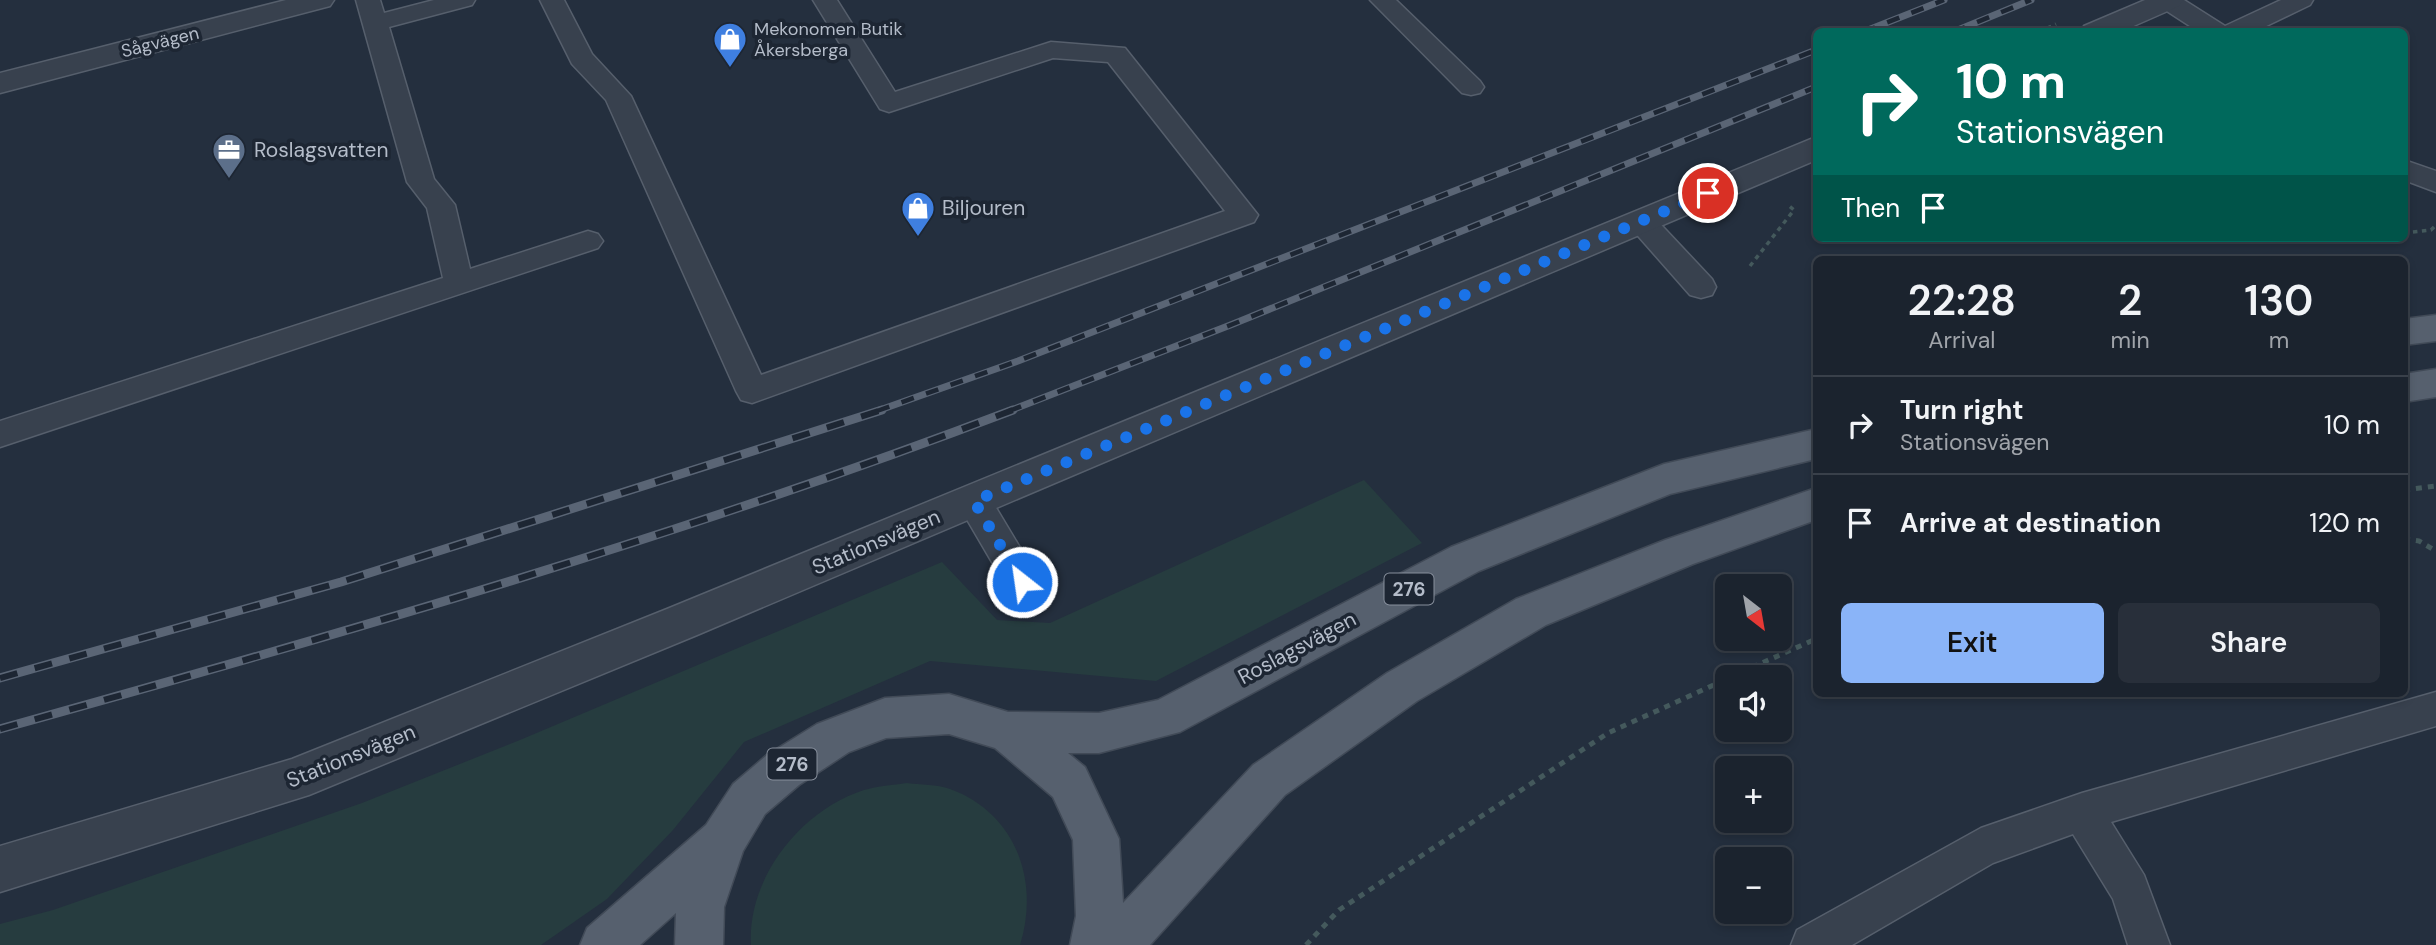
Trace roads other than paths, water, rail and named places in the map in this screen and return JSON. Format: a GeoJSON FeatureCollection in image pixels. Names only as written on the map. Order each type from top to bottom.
{"type":"FeatureCollection","features":[{"type":"Feature","properties":{"kind":"main road"},"geometry":{"type":"LineString","coordinates":[[2408,332],[2436,328]]}},
{"type":"Feature","properties":{"kind":"main road"},"geometry":{"type":"LineString","coordinates":[[2408,387],[2436,383]]}},
{"type":"Feature","properties":{"kind":"main road","name":"Roslagsvägen"},"geometry":{"type":"LineString","coordinates":[[699,945],[699,908],[723,840],[749,799],[783,771],[833,738],[885,718],[949,714],[1009,732],[1099,733],[1165,718],[1465,559],[1664,480],[1813,445]]}},
{"type":"Feature","properties":{"kind":"main road"},"geometry":{"type":"LineString","coordinates":[[1117,945],[1269,780],[1402,687],[1531,612],[1679,552],[1813,506]]}},
{"type":"Feature","properties":{"kind":"main road","name":"Roslagsvägen"},"geometry":{"type":"LineString","coordinates":[[1009,732],[1069,782],[1096,839],[1100,916],[1094,945]]}},
{"type":"Feature","properties":{"kind":"main road","name":"Roslagsvägen"},"geometry":{"type":"LineString","coordinates":[[604,945],[723,840]]}},
{"type":"Feature","properties":{"kind":"street","name":"Sågvägen"},"geometry":{"type":"LineString","coordinates":[[0,83],[264,8],[320,0]]}},
{"type":"Feature","properties":{"kind":"street"},"geometry":{"type":"LineString","coordinates":[[2103,28],[2169,0]]}},
{"type":"Feature","properties":{"kind":"street","name":"Stationsvägen"},"geometry":{"type":"LineString","coordinates":[[0,869],[293,780],[974,501],[1813,149]]}},
{"type":"Feature","properties":{"kind":"lane"},"geometry":{"type":"LineString","coordinates":[[459,284],[441,205],[421,183],[372,12],[463,0]]}},
{"type":"Feature","properties":{"kind":"lane"},"geometry":{"type":"LineString","coordinates":[[552,0],[580,58],[618,96],[752,391],[1244,215],[1116,54],[1051,50],[889,103],[825,0]]}},
{"type":"Feature","properties":{"kind":"lane"},"geometry":{"type":"LineString","coordinates":[[1382,0],[1471,87]]}},
{"type":"Feature","properties":{"kind":"lane"},"geometry":{"type":"LineString","coordinates":[[2169,0],[2211,28]]}},
{"type":"Feature","properties":{"kind":"lane"},"geometry":{"type":"LineString","coordinates":[[2241,28],[2301,0]]}},
{"type":"Feature","properties":{"kind":"lane"},"geometry":{"type":"LineString","coordinates":[[2408,171],[2436,182]]}},
{"type":"Feature","properties":{"kind":"lane"},"geometry":{"type":"LineString","coordinates":[[1641,221],[1701,287]]}},
{"type":"Feature","properties":{"kind":"lane"},"geometry":{"type":"LineString","coordinates":[[0,434],[588,241]]}},
{"type":"Feature","properties":{"kind":"lane"},"geometry":{"type":"LineString","coordinates":[[974,501],[1022,582]]}},
{"type":"Feature","properties":{"kind":"lane"},"geometry":{"type":"LineString","coordinates":[[1812,945],[1981,848],[2082,811],[2436,709]]}},
{"type":"Feature","properties":{"kind":"lane"},"geometry":{"type":"LineString","coordinates":[[2082,811],[2130,889],[2149,945]]}},
{"type":"Feature","properties":{"kind":"railway"},"geometry":{"type":"LineString","coordinates":[[1873,28],[1944,0]]}},
{"type":"Feature","properties":{"kind":"railway"},"geometry":{"type":"LineString","coordinates":[[1963,28],[2031,0]]}},
{"type":"Feature","properties":{"kind":"railway"},"geometry":{"type":"LineString","coordinates":[[877,411],[1018,361],[1813,51]]}},
{"type":"Feature","properties":{"kind":"railway"},"geometry":{"type":"LineString","coordinates":[[1009,411],[1233,324],[1813,88]]}},
{"type":"Feature","properties":{"kind":"railway"},"geometry":{"type":"LineString","coordinates":[[0,678],[341,582],[882,410]]}},
{"type":"Feature","properties":{"kind":"railway"},"geometry":{"type":"LineString","coordinates":[[0,729],[256,657],[510,581],[763,500],[1013,410]]}},
{"type":"Feature","properties":{"kind":"place","name":"Mekonomen Butik Åkersberga"},"geometry":{"type":"Point","coordinates":[730,69]}},
{"type":"Feature","properties":{"kind":"place","name":"Roslagsvatten"},"geometry":{"type":"Point","coordinates":[229,180]}},
{"type":"Feature","properties":{"kind":"place","name":"Biljouren"},"geometry":{"type":"Point","coordinates":[918,238]}}]}
